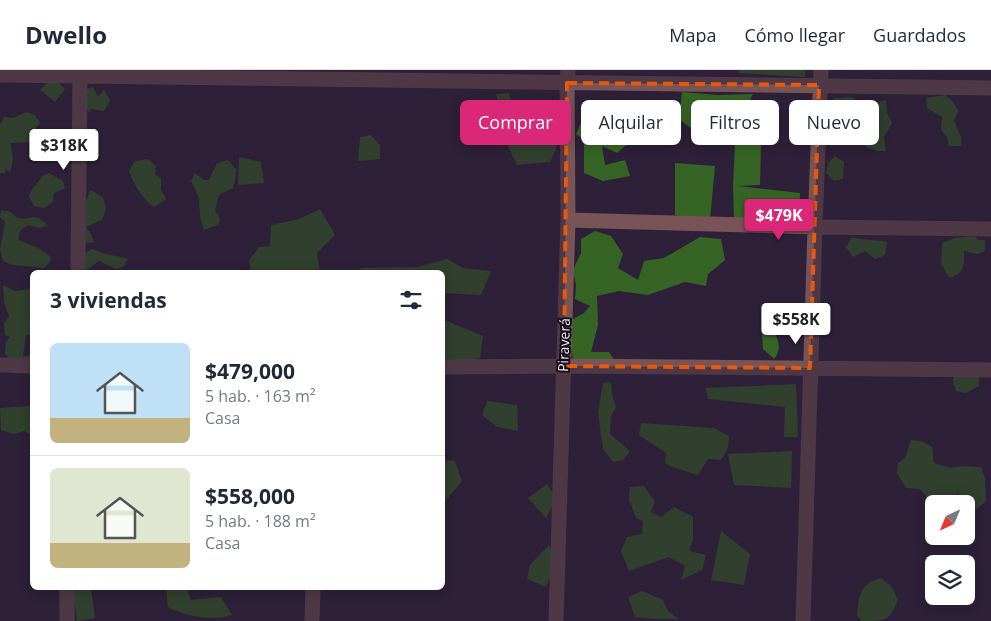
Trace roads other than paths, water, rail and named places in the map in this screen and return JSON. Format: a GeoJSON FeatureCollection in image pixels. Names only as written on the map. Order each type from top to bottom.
{"type":"FeatureCollection","features":[{"type":"Feature","properties":{"kind":"street"},"geometry":{"type":"LineString","coordinates":[[78,266],[90,74]]}},
{"type":"Feature","properties":{"kind":"street"},"geometry":{"type":"LineString","coordinates":[[0,76],[90,74],[820,78],[991,88]]}},
{"type":"Feature","properties":{"kind":"street","name":"Piraverá"},"geometry":{"type":"LineString","coordinates":[[556,621],[568,220],[567,76]]}},
{"type":"Feature","properties":{"kind":"street"},"geometry":{"type":"LineString","coordinates":[[803,621],[820,78]]}},
{"type":"Feature","properties":{"kind":"street"},"geometry":{"type":"LineString","coordinates":[[568,220],[814,227],[991,229]]}},
{"type":"Feature","properties":{"kind":"street"},"geometry":{"type":"LineString","coordinates":[[0,365],[30,366]]}},
{"type":"Feature","properties":{"kind":"street"},"geometry":{"type":"LineString","coordinates":[[445,367],[564,366],[991,370]]}},
{"type":"Feature","properties":{"kind":"street"},"geometry":{"type":"LineString","coordinates":[[67,590],[67,621]]}},
{"type":"Feature","properties":{"kind":"street"},"geometry":{"type":"LineString","coordinates":[[312,621],[313,590]]}}]}
